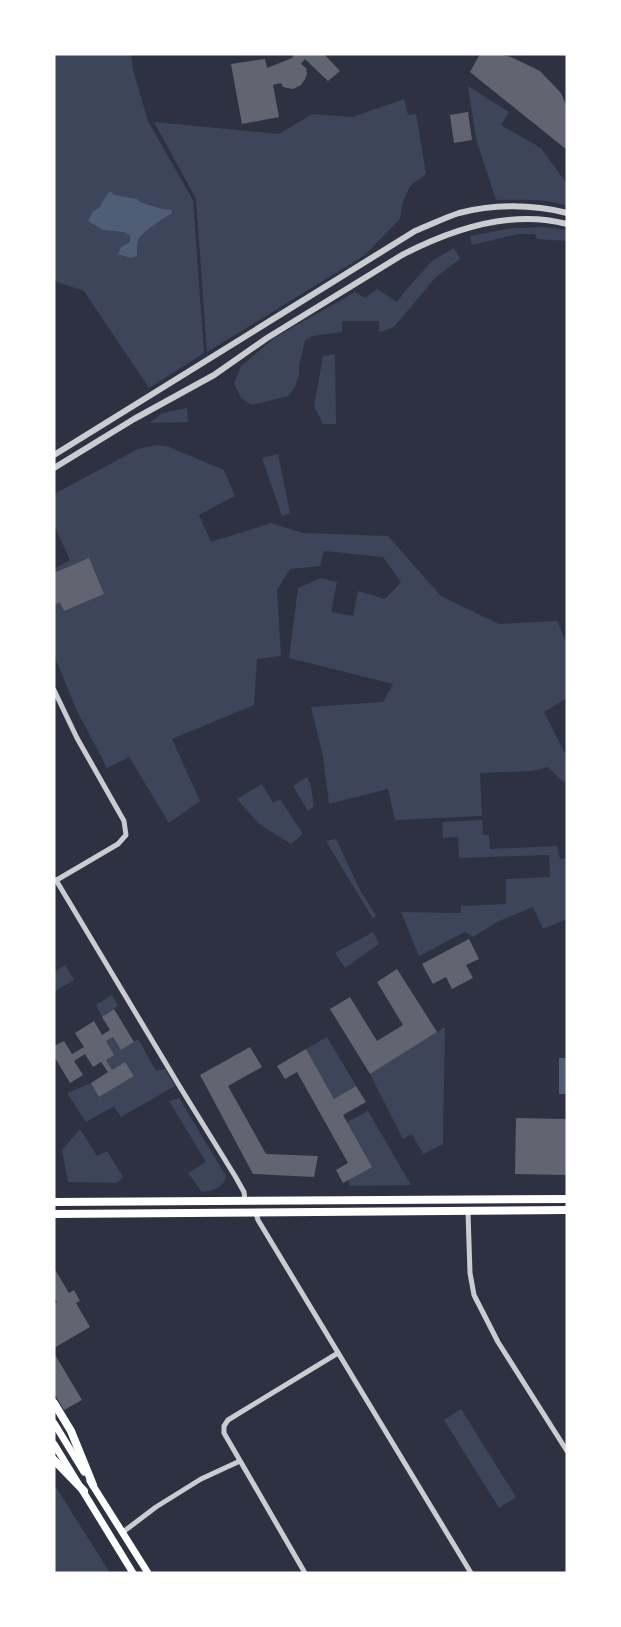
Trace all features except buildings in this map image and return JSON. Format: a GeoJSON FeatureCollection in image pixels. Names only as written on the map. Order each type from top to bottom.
{"type":"FeatureCollection","features":[{"type":"Feature","properties":{"kind":"main road"},"geometry":{"type":"LineString","coordinates":[[54,1202],[567,1199]]}},
{"type":"Feature","properties":{"kind":"main road"},"geometry":{"type":"LineString","coordinates":[[54,1214],[567,1210]]}},
{"type":"Feature","properties":{"kind":"main road"},"geometry":{"type":"LineString","coordinates":[[54,1403],[71,1431],[93,1485]]}},
{"type":"Feature","properties":{"kind":"main road"},"geometry":{"type":"LineString","coordinates":[[54,1423],[148,1573]]}},
{"type":"Feature","properties":{"kind":"main road"},"geometry":{"type":"LineString","coordinates":[[54,1444],[133,1573]]}},
{"type":"Feature","properties":{"kind":"main road"},"geometry":{"type":"LineString","coordinates":[[54,1460],[84,1491]]}},
{"type":"Feature","properties":{"kind":"street"},"geometry":{"type":"LineString","coordinates":[[54,455],[416,231],[459,213],[492,207],[530,207],[567,213]]}},
{"type":"Feature","properties":{"kind":"street"},"geometry":{"type":"LineString","coordinates":[[473,210],[476,225]]}},
{"type":"Feature","properties":{"kind":"street"},"geometry":{"type":"LineString","coordinates":[[54,468],[134,419],[201,382],[267,338],[402,255],[448,233],[502,221],[531,219],[567,224]]}},
{"type":"Feature","properties":{"kind":"street"},"geometry":{"type":"LineString","coordinates":[[194,369],[201,382]]}},
{"type":"Feature","properties":{"kind":"street"},"geometry":{"type":"LineString","coordinates":[[54,690],[77,738],[124,821],[126,835],[118,844],[55,881],[235,1176],[246,1200]]}},
{"type":"Feature","properties":{"kind":"street"},"geometry":{"type":"LineString","coordinates":[[468,1212],[470,1273],[474,1295],[498,1342],[567,1451]]}},
{"type":"Feature","properties":{"kind":"street"},"geometry":{"type":"LineString","coordinates":[[256,1213],[260,1224],[471,1573]]}},
{"type":"Feature","properties":{"kind":"street"},"geometry":{"type":"LineString","coordinates":[[305,1573],[224,1433],[224,1426],[228,1420],[338,1353]]}},
{"type":"Feature","properties":{"kind":"street"},"geometry":{"type":"LineString","coordinates":[[123,1532],[156,1507],[201,1479],[240,1461]]}},
{"type":"Feature","properties":{"kind":"shaded area"},"geometry":{"type":"Polygon","coordinates":[[[54,54],[131,54],[133,70],[148,121],[193,200],[204,353],[149,388],[84,291],[54,281],[54,54]]]}},
{"type":"Feature","properties":{"kind":"shaded area"},"geometry":{"type":"Polygon","coordinates":[[[468,86],[509,112],[501,125],[541,148],[567,184],[567,206],[541,201],[496,200],[476,139],[468,86]]]}},
{"type":"Feature","properties":{"kind":"shaded area"},"geometry":{"type":"Polygon","coordinates":[[[404,99],[408,115],[416,114],[426,174],[410,186],[403,201],[400,219],[365,255],[207,352],[196,199],[154,122],[279,134],[312,114],[352,117],[404,99]]]}},
{"type":"Feature","properties":{"kind":"shaded area"},"geometry":{"type":"Polygon","coordinates":[[[110,191],[114,195],[137,199],[162,209],[172,210],[171,214],[140,237],[137,244],[137,256],[130,258],[118,254],[121,247],[130,242],[130,235],[124,232],[103,230],[88,221],[93,211],[100,207],[110,191]]]}},
{"type":"Feature","properties":{"kind":"shaded area"},"geometry":{"type":"Polygon","coordinates":[[[544,227],[567,230],[567,241],[537,239],[535,234],[518,234],[472,245],[470,236],[513,228],[544,227]]]}},
{"type":"Feature","properties":{"kind":"shaded area"},"geometry":{"type":"Polygon","coordinates":[[[454,248],[460,259],[436,277],[394,327],[379,332],[379,321],[342,321],[342,332],[312,336],[305,341],[299,376],[288,396],[252,405],[241,398],[234,383],[241,366],[274,338],[355,292],[365,298],[377,289],[397,302],[432,261],[454,248]]]}},
{"type":"Feature","properties":{"kind":"shaded area"},"geometry":{"type":"Polygon","coordinates":[[[335,354],[336,424],[323,424],[314,406],[323,356],[335,354]]]}},
{"type":"Feature","properties":{"kind":"shaded area"},"geometry":{"type":"Polygon","coordinates":[[[187,408],[188,422],[150,423],[162,413],[187,408]]]}},
{"type":"Feature","properties":{"kind":"shaded area"},"geometry":{"type":"Polygon","coordinates":[[[157,445],[169,447],[224,470],[235,496],[199,515],[211,542],[271,523],[303,533],[388,536],[441,596],[499,624],[557,621],[567,644],[567,698],[544,712],[567,757],[567,781],[563,782],[548,767],[532,771],[480,773],[482,816],[395,820],[388,789],[329,804],[323,756],[311,707],[383,702],[393,684],[289,658],[298,588],[321,578],[337,582],[331,612],[353,616],[358,591],[385,599],[401,582],[383,557],[324,551],[320,566],[290,569],[277,590],[281,656],[257,659],[254,705],[172,739],[200,801],[169,823],[129,757],[107,768],[76,709],[54,655],[54,569],[70,560],[54,525],[54,494],[138,449],[157,445]]]}},
{"type":"Feature","properties":{"kind":"shaded area"},"geometry":{"type":"Polygon","coordinates":[[[278,454],[290,513],[282,516],[262,458],[278,454]]]}},
{"type":"Feature","properties":{"kind":"shaded area"},"geometry":{"type":"Polygon","coordinates":[[[307,777],[314,806],[308,811],[293,786],[307,777]]]}},
{"type":"Feature","properties":{"kind":"shaded area"},"geometry":{"type":"Polygon","coordinates":[[[262,784],[273,803],[280,799],[303,834],[291,844],[259,824],[237,799],[262,784]]]}},
{"type":"Feature","properties":{"kind":"shaded area"},"geometry":{"type":"Polygon","coordinates":[[[482,820],[483,835],[489,835],[490,849],[557,846],[560,859],[567,858],[567,919],[543,929],[533,907],[497,922],[473,937],[465,932],[419,956],[401,912],[461,913],[461,906],[506,904],[506,879],[550,877],[549,855],[459,858],[458,837],[443,838],[442,822],[482,820]]]}},
{"type":"Feature","properties":{"kind":"shaded area"},"geometry":{"type":"Polygon","coordinates":[[[336,839],[361,892],[376,915],[373,919],[326,841],[336,839]]]}},
{"type":"Feature","properties":{"kind":"shaded area"},"geometry":{"type":"Polygon","coordinates":[[[373,932],[379,944],[345,968],[335,953],[373,932]]]}},
{"type":"Feature","properties":{"kind":"shaded area"},"geometry":{"type":"Polygon","coordinates":[[[65,965],[74,980],[54,992],[54,972],[65,965]]]}},
{"type":"Feature","properties":{"kind":"shaded area"},"geometry":{"type":"Polygon","coordinates":[[[112,995],[118,1006],[102,1017],[96,1005],[112,995]]]}},
{"type":"Feature","properties":{"kind":"shaded area"},"geometry":{"type":"Polygon","coordinates":[[[445,1027],[443,1144],[423,1154],[412,1134],[403,1139],[370,1074],[445,1027]]]}},
{"type":"Feature","properties":{"kind":"shaded area"},"geometry":{"type":"Polygon","coordinates":[[[113,1037],[121,1050],[138,1039],[156,1071],[165,1069],[175,1086],[121,1117],[114,1106],[86,1122],[67,1093],[91,1083],[99,1097],[134,1076],[125,1062],[112,1070],[106,1060],[106,1041],[113,1037]]]}},
{"type":"Feature","properties":{"kind":"shaded area"},"geometry":{"type":"Polygon","coordinates":[[[327,1037],[356,1086],[334,1099],[306,1049],[327,1037]]]}},
{"type":"Feature","properties":{"kind":"shaded area"},"geometry":{"type":"Polygon","coordinates":[[[559,1058],[567,1058],[567,1094],[559,1094],[559,1058]]]}},
{"type":"Feature","properties":{"kind":"shaded area"},"geometry":{"type":"Polygon","coordinates":[[[179,1098],[226,1176],[222,1184],[214,1189],[202,1192],[188,1173],[206,1162],[169,1101],[179,1098]]]}},
{"type":"Feature","properties":{"kind":"shaded area"},"geometry":{"type":"Polygon","coordinates":[[[368,1111],[411,1185],[350,1186],[348,1180],[371,1166],[347,1122],[368,1111]]]}},
{"type":"Feature","properties":{"kind":"shaded area"},"geometry":{"type":"Polygon","coordinates":[[[80,1129],[97,1156],[107,1151],[123,1177],[117,1183],[68,1182],[62,1150],[80,1129]]]}},
{"type":"Feature","properties":{"kind":"shaded area"},"geometry":{"type":"Polygon","coordinates":[[[461,1409],[516,1497],[499,1508],[444,1420],[461,1409]]]}},
{"type":"Feature","properties":{"kind":"shaded area"},"geometry":{"type":"Polygon","coordinates":[[[54,1484],[110,1573],[54,1573],[54,1484]]]}}]}
